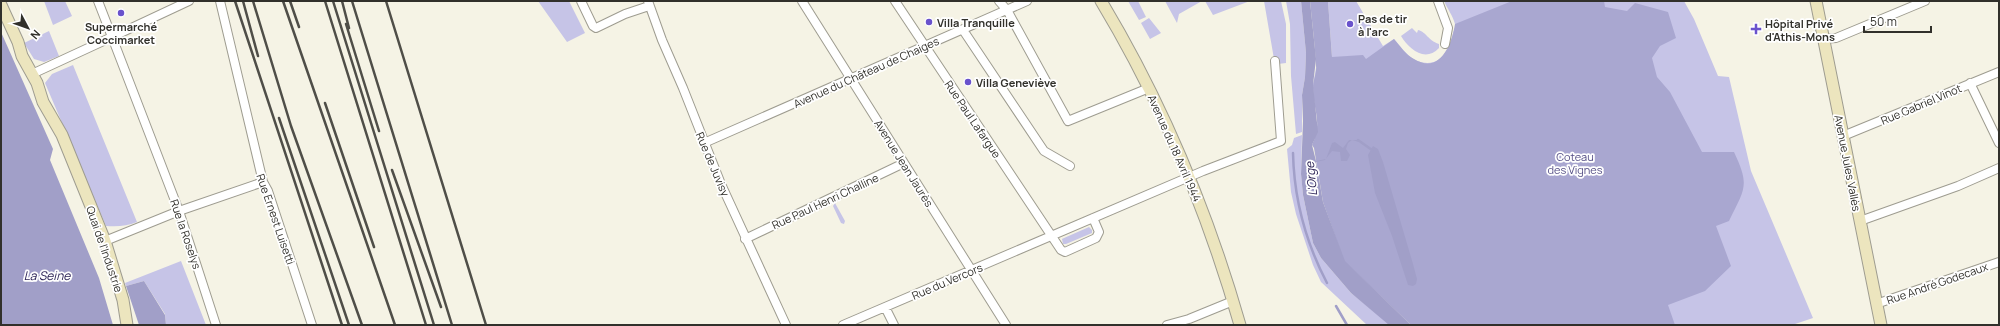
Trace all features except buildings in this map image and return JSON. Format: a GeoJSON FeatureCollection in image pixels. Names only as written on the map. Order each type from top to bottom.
{"type":"FeatureCollection","features":[{"type":"Feature","properties":{"kind":"main road","name":"Avenue du 18 Avril 1944"},"geometry":{"type":"LineString","coordinates":[[1101,1],[1149,88],[1191,177],[1240,325]]}},
{"type":"Feature","properties":{"kind":"main road","name":"Avenue Jules Vallès"},"geometry":{"type":"LineString","coordinates":[[1816,1],[1881,325]]}},
{"type":"Feature","properties":{"kind":"main road","name":"Quai de l'Industrie"},"geometry":{"type":"LineString","coordinates":[[1,5],[18,42],[22,56],[37,83],[43,102],[62,135],[105,241],[121,293],[127,325]]}},
{"type":"Feature","properties":{"kind":"street","name":"Rue la Roselys"},"geometry":{"type":"LineString","coordinates":[[98,1],[179,211],[216,325]]}},
{"type":"Feature","properties":{"kind":"street"},"geometry":{"type":"LineString","coordinates":[[32,74],[189,1]]}},
{"type":"Feature","properties":{"kind":"street","name":"Rue Ernest Luisetti"},"geometry":{"type":"LineString","coordinates":[[220,1],[263,182],[268,191],[312,325]]}},
{"type":"Feature","properties":{"kind":"street"},"geometry":{"type":"LineString","coordinates":[[581,1],[593,26],[596,28],[649,4]]}},
{"type":"Feature","properties":{"kind":"street","name":"Avenue Jean Jaurès"},"geometry":{"type":"LineString","coordinates":[[802,1],[1006,325]]}},
{"type":"Feature","properties":{"kind":"street","name":"Rue Paul Lafargue"},"geometry":{"type":"LineString","coordinates":[[896,1],[1051,236]]}},
{"type":"Feature","properties":{"kind":"street"},"geometry":{"type":"LineString","coordinates":[[999,1],[1006,10],[1068,121],[1149,88]]}},
{"type":"Feature","properties":{"kind":"street","name":"Avenue du Château de Chaiges"},"geometry":{"type":"LineString","coordinates":[[704,143],[1027,1]]}},
{"type":"Feature","properties":{"kind":"street"},"geometry":{"type":"LineString","coordinates":[[1438,1],[1448,28],[1445,44]]}},
{"type":"Feature","properties":{"kind":"street"},"geometry":{"type":"LineString","coordinates":[[1823,39],[1836,38],[1924,1]]}},
{"type":"Feature","properties":{"kind":"street","name":"Rue de Juvisy"},"geometry":{"type":"LineString","coordinates":[[649,4],[704,143],[786,325]]}},
{"type":"Feature","properties":{"kind":"street"},"geometry":{"type":"LineString","coordinates":[[963,30],[1044,151],[1070,166]]}},
{"type":"Feature","properties":{"kind":"street","name":"Rue du Vercors"},"geometry":{"type":"LineString","coordinates":[[843,325],[1093,218],[1281,141],[1275,61]]}},
{"type":"Feature","properties":{"kind":"street","name":"Rue Gabriel Vinot"},"geometry":{"type":"LineString","coordinates":[[1843,136],[1999,72]]}},
{"type":"Feature","properties":{"kind":"street"},"geometry":{"type":"LineString","coordinates":[[1970,84],[1999,143]]}},
{"type":"Feature","properties":{"kind":"street","name":"Rue Paul Henri Challine"},"geometry":{"type":"LineString","coordinates":[[746,239],[904,163]]}},
{"type":"Feature","properties":{"kind":"street"},"geometry":{"type":"LineString","coordinates":[[1860,221],[1958,186],[1999,168]]}},
{"type":"Feature","properties":{"kind":"street"},"geometry":{"type":"LineString","coordinates":[[105,241],[179,211],[263,182]]}},
{"type":"Feature","properties":{"kind":"street"},"geometry":{"type":"LineString","coordinates":[[1051,236],[1064,252],[1079,246],[1097,237],[1098,229],[1093,218]]}},
{"type":"Feature","properties":{"kind":"street","name":"Rue André Godecaux"},"geometry":{"type":"LineString","coordinates":[[1876,304],[1999,262]]}},
{"type":"Feature","properties":{"kind":"street"},"geometry":{"type":"LineString","coordinates":[[1167,325],[1189,319],[1233,301]]}},
{"type":"Feature","properties":{"kind":"street"},"geometry":{"type":"LineString","coordinates":[[885,307],[894,325]]}},
{"type":"Feature","properties":{"kind":"green space"},"geometry":{"type":"Polygon","coordinates":[[[44,1],[65,1],[72,16],[53,25],[44,1]]]}},
{"type":"Feature","properties":{"kind":"green space"},"geometry":{"type":"Polygon","coordinates":[[[538,1],[569,1],[585,33],[567,42],[538,1]]]}},
{"type":"Feature","properties":{"kind":"green space"},"geometry":{"type":"Polygon","coordinates":[[[1128,1],[1138,1],[1146,17],[1139,20],[1128,1]]]}},
{"type":"Feature","properties":{"kind":"green space"},"geometry":{"type":"Polygon","coordinates":[[[1165,1],[1202,1],[1179,14],[1177,23],[1165,1]]]}},
{"type":"Feature","properties":{"kind":"green space"},"geometry":{"type":"Polygon","coordinates":[[[1205,1],[1250,1],[1213,15],[1205,1]]]}},
{"type":"Feature","properties":{"kind":"green space"},"geometry":{"type":"Polygon","coordinates":[[[1264,1],[1281,1],[1286,24],[1286,63],[1278,64],[1274,59],[1264,1]]]}},
{"type":"Feature","properties":{"kind":"green space"},"geometry":{"type":"Polygon","coordinates":[[[1286,1],[1301,1],[1306,53],[1305,77],[1302,95],[1302,132],[1296,134],[1291,76],[1290,24],[1286,1]]]}},
{"type":"Feature","properties":{"kind":"green space","name":"Coteau des Vignes"},"geometry":{"type":"Polygon","coordinates":[[[1310,1],[1328,1],[1332,57],[1363,55],[1366,59],[1394,39],[1408,55],[1423,63],[1431,63],[1438,60],[1443,55],[1448,48],[1455,24],[1512,1],[1604,1],[1605,7],[1627,11],[1635,3],[1668,12],[1676,38],[1660,46],[1652,58],[1657,77],[1670,92],[1702,152],[1734,152],[1744,180],[1742,194],[1729,221],[1716,226],[1731,266],[1705,291],[1668,305],[1675,325],[1411,325],[1344,261],[1323,202],[1314,148],[1312,145],[1317,129],[1317,116],[1313,96],[1316,58],[1310,1]]]}},
{"type":"Feature","properties":{"kind":"green space","name":"Coteau des Vignes"},"geometry":{"type":"Polygon","coordinates":[[[1328,1],[1356,1],[1383,46],[1394,39],[1405,52],[1417,61],[1432,63],[1442,57],[1446,52],[1455,28],[1454,21],[1444,1],[1684,1],[1694,19],[1718,76],[1729,77],[1751,171],[1813,318],[1792,325],[1411,325],[1313,85],[1316,68],[1332,57],[1328,1]]]}},
{"type":"Feature","properties":{"kind":"green space"},"geometry":{"type":"Polygon","coordinates":[[[1149,18],[1161,33],[1150,39],[1141,23],[1149,18]]]}},
{"type":"Feature","properties":{"kind":"green space"},"geometry":{"type":"Polygon","coordinates":[[[1412,28],[1417,33],[1418,30],[1421,31],[1432,41],[1439,44],[1439,48],[1428,54],[1423,54],[1413,49],[1401,36],[1412,28]]]}},
{"type":"Feature","properties":{"kind":"green space"},"geometry":{"type":"Polygon","coordinates":[[[49,31],[59,56],[44,62],[34,59],[24,43],[49,31]]]}},
{"type":"Feature","properties":{"kind":"green space"},"geometry":{"type":"Polygon","coordinates":[[[73,65],[137,222],[122,226],[106,226],[45,83],[52,74],[73,65]]]}},
{"type":"Feature","properties":{"kind":"green space"},"geometry":{"type":"Polygon","coordinates":[[[1302,135],[1301,174],[1303,195],[1313,243],[1321,258],[1351,293],[1391,325],[1367,325],[1321,282],[1313,265],[1296,214],[1291,192],[1287,149],[1292,145],[1294,138],[1302,135]]]}},
{"type":"Feature","properties":{"kind":"green space"},"geometry":{"type":"Polygon","coordinates":[[[835,203],[845,221],[844,224],[841,223],[833,206],[835,203]]]}},
{"type":"Feature","properties":{"kind":"green space"},"geometry":{"type":"Polygon","coordinates":[[[1089,227],[1092,230],[1092,233],[1063,244],[1062,239],[1089,227]]]}},
{"type":"Feature","properties":{"kind":"green space"},"geometry":{"type":"Polygon","coordinates":[[[181,261],[206,325],[166,325],[165,314],[144,281],[126,286],[125,283],[181,261]]]}},
{"type":"Feature","properties":{"kind":"water","name":"L'Orge"},"geometry":{"type":"Polygon","coordinates":[[[1301,1],[1310,1],[1316,59],[1313,85],[1318,132],[1312,145],[1316,161],[1326,159],[1316,162],[1323,202],[1345,261],[1411,325],[1389,325],[1351,293],[1321,258],[1313,243],[1303,195],[1301,174],[1303,121],[1302,95],[1305,77],[1306,53],[1301,1]]]}},
{"type":"Feature","properties":{"kind":"water","name":"La Seine"},"geometry":{"type":"Polygon","coordinates":[[[1,32],[53,149],[50,160],[99,278],[113,325],[1,325],[1,32]]]}},
{"type":"Feature","properties":{"kind":"water"},"geometry":{"type":"Polygon","coordinates":[[[1349,140],[1352,140],[1348,143],[1346,149],[1350,155],[1347,161],[1341,161],[1340,152],[1332,151],[1326,158],[1332,143],[1335,142],[1343,148],[1349,140]]]}},
{"type":"Feature","properties":{"kind":"water"},"geometry":{"type":"Polygon","coordinates":[[[1373,146],[1378,149],[1383,162],[1413,264],[1417,279],[1416,284],[1413,286],[1408,285],[1392,236],[1375,193],[1368,155],[1373,146]]]}},
{"type":"Feature","properties":{"kind":"water"},"geometry":{"type":"Polygon","coordinates":[[[144,281],[165,315],[166,325],[139,325],[126,286],[144,281]]]}},
{"type":"Feature","properties":{"kind":"waterway"},"geometry":{"type":"LineString","coordinates":[[1358,140],[1372,150]]}},
{"type":"Feature","properties":{"kind":"waterway"},"geometry":{"type":"LineString","coordinates":[[1293,153],[1298,204],[1302,220],[1313,252],[1327,283]]}},
{"type":"Feature","properties":{"kind":"waterway"},"geometry":{"type":"LineString","coordinates":[[1336,306],[1347,325]]}},
{"type":"Feature","properties":{"kind":"railway"},"geometry":{"type":"LineString","coordinates":[[235,1],[342,325]]}},
{"type":"Feature","properties":{"kind":"railway"},"geometry":{"type":"LineString","coordinates":[[243,1],[258,56]]}},
{"type":"Feature","properties":{"kind":"railway"},"geometry":{"type":"LineString","coordinates":[[253,1],[291,126],[362,325]]}},
{"type":"Feature","properties":{"kind":"railway"},"geometry":{"type":"LineString","coordinates":[[283,1],[395,325]]}},
{"type":"Feature","properties":{"kind":"railway"},"geometry":{"type":"LineString","coordinates":[[290,1],[299,27]]}},
{"type":"Feature","properties":{"kind":"railway"},"geometry":{"type":"LineString","coordinates":[[325,1],[426,325]]}},
{"type":"Feature","properties":{"kind":"railway"},"geometry":{"type":"LineString","coordinates":[[333,1],[434,325]]}},
{"type":"Feature","properties":{"kind":"railway"},"geometry":{"type":"LineString","coordinates":[[342,1],[349,28]]}},
{"type":"Feature","properties":{"kind":"railway"},"geometry":{"type":"LineString","coordinates":[[352,1],[452,325]]}},
{"type":"Feature","properties":{"kind":"railway"},"geometry":{"type":"LineString","coordinates":[[386,1],[486,325]]}},
{"type":"Feature","properties":{"kind":"railway"},"geometry":{"type":"LineString","coordinates":[[346,24],[379,131]]}},
{"type":"Feature","properties":{"kind":"railway"},"geometry":{"type":"LineString","coordinates":[[325,103],[374,247]]}},
{"type":"Feature","properties":{"kind":"railway"},"geometry":{"type":"LineString","coordinates":[[279,118],[349,325]]}},
{"type":"Feature","properties":{"kind":"railway"},"geometry":{"type":"LineString","coordinates":[[392,170],[441,307]]}},
{"type":"Feature","properties":{"kind":"place","name":"Supermarché Coccimarket"},"geometry":{"type":"Point","coordinates":[121,13]}},
{"type":"Feature","properties":{"kind":"place","name":"Villa Tranquille"},"geometry":{"type":"Point","coordinates":[929,22]}},
{"type":"Feature","properties":{"kind":"place","name":"Pas de tir à l'arc"},"geometry":{"type":"Point","coordinates":[1350,24]}},
{"type":"Feature","properties":{"kind":"place","name":"Hôpital Privé d'Athis-Mons"},"geometry":{"type":"Point","coordinates":[1756,29]}},
{"type":"Feature","properties":{"kind":"place","name":"Villa Geneviève"},"geometry":{"type":"Point","coordinates":[968,82]}}]}
